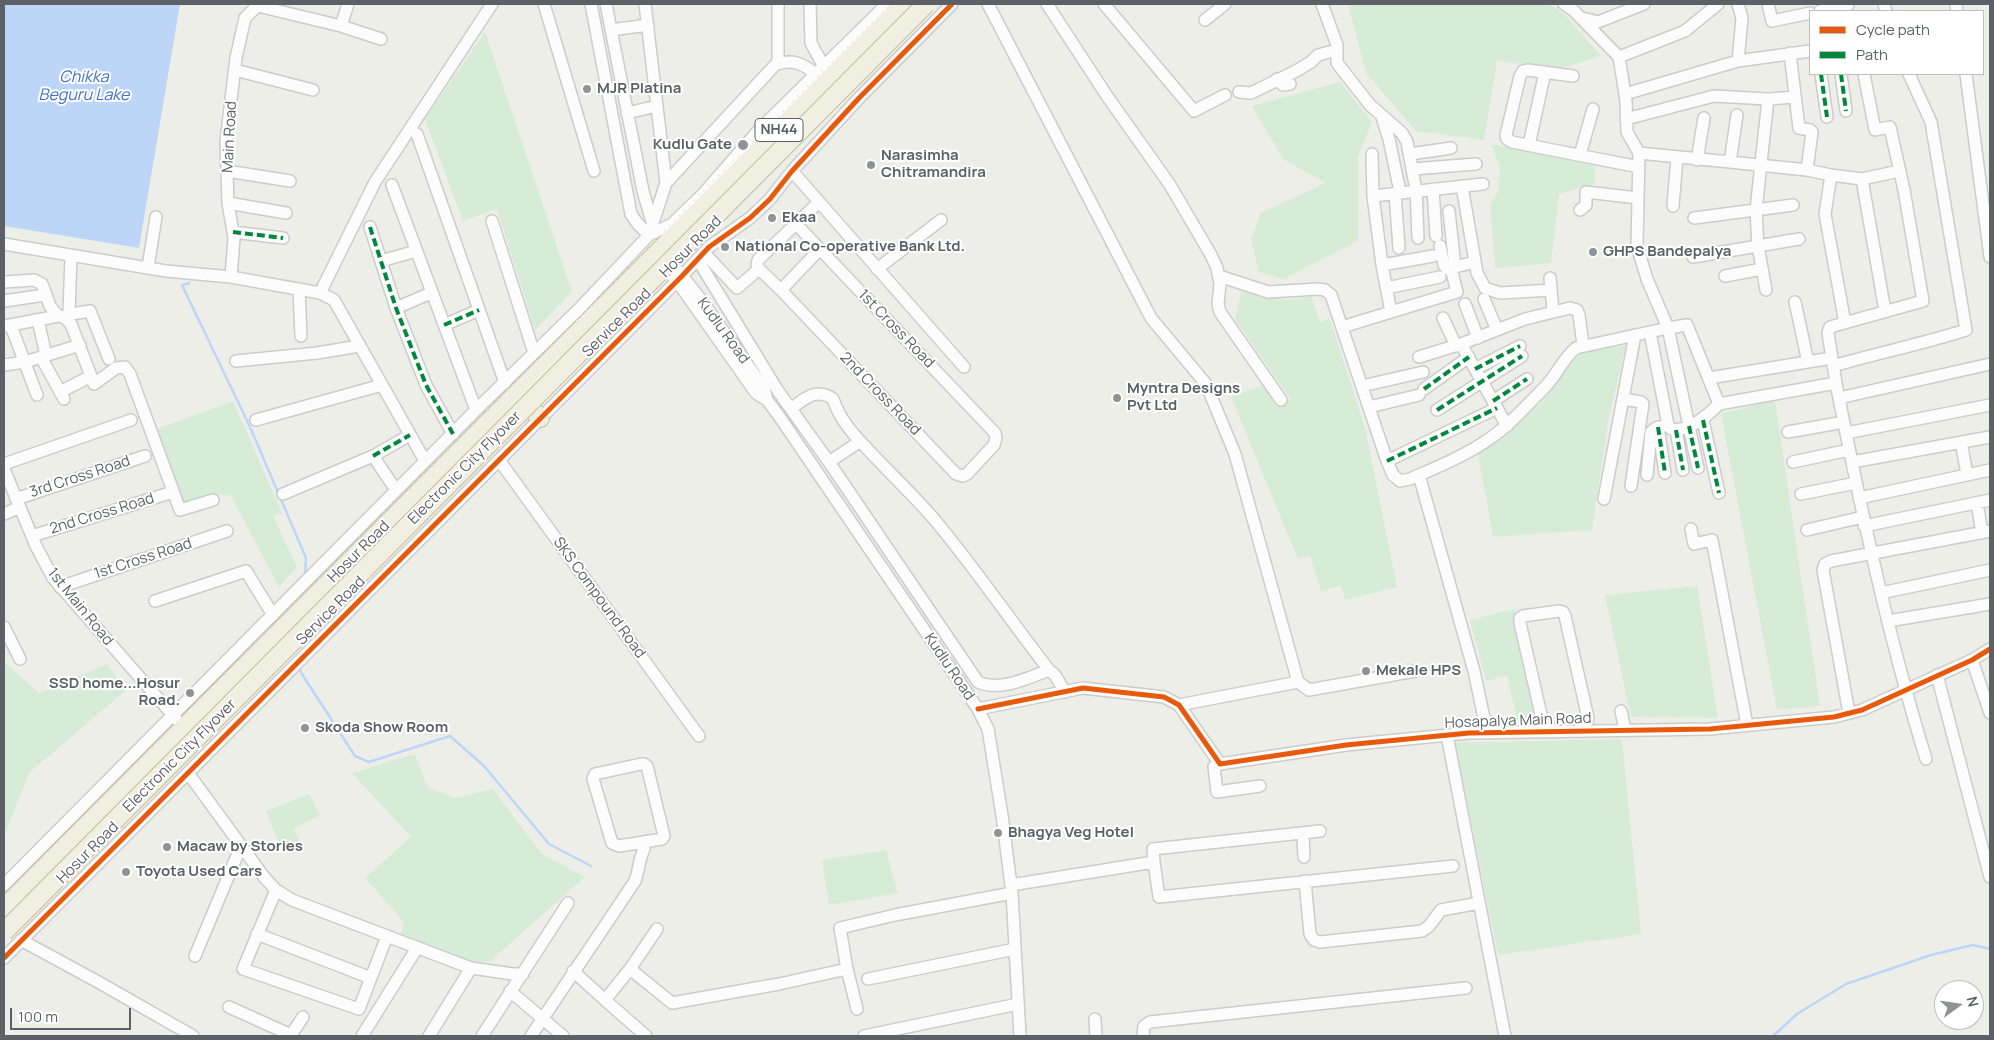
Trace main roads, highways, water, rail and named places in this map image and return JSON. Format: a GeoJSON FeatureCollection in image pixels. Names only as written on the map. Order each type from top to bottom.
{"type":"FeatureCollection","features":[{"type":"Feature","properties":{"kind":"highway","name":"Hosur Road"},"geometry":{"type":"LineString","coordinates":[[4,908],[178,722],[657,253],[844,56],[904,4]]}},
{"type":"Feature","properties":{"kind":"highway","name":"Electronic City Flyover"},"geometry":{"type":"LineString","coordinates":[[4,916],[913,4]]}},
{"type":"Feature","properties":{"kind":"highway","name":"Electronic City Flyover"},"geometry":{"type":"LineString","coordinates":[[4,932],[926,4]]}},
{"type":"Feature","properties":{"kind":"highway","name":"Hosur Road"},"geometry":{"type":"LineString","coordinates":[[4,937],[536,413],[675,273],[934,4]]}},
{"type":"Feature","properties":{"kind":"water","name":"Chikka Beguru Lake"},"geometry":{"type":"Polygon","coordinates":[[[4,4],[180,4],[139,248],[4,226],[4,4]]]}},
{"type":"Feature","properties":{"kind":"waterway"},"geometry":{"type":"LineString","coordinates":[[189,283],[182,285],[250,427],[306,558],[305,575]]}},
{"type":"Feature","properties":{"kind":"waterway"},"geometry":{"type":"LineString","coordinates":[[301,665],[300,671],[355,756],[369,762],[450,736],[484,766],[549,844],[591,866]]}},
{"type":"Feature","properties":{"kind":"waterway"},"geometry":{"type":"LineString","coordinates":[[1773,1036],[1797,1014],[1846,984],[1931,955],[1973,945],[1990,949]]}},
{"type":"Feature","properties":{"kind":"railway"},"geometry":{"type":"LineString","coordinates":[[4,897],[581,317],[704,190],[891,4]]}},
{"type":"Feature","properties":{"kind":"place","name":"MJR Platina"},"geometry":{"type":"Point","coordinates":[587,89]}},
{"type":"Feature","properties":{"kind":"place","name":"Kudlu Gate"},"geometry":{"type":"Point","coordinates":[743,145]}},
{"type":"Feature","properties":{"kind":"place","name":"Narasimha Chitramandira"},"geometry":{"type":"Point","coordinates":[871,165]}},
{"type":"Feature","properties":{"kind":"place","name":"Ekaa"},"geometry":{"type":"Point","coordinates":[772,218]}},
{"type":"Feature","properties":{"kind":"place","name":"National Co-operative Bank Ltd."},"geometry":{"type":"Point","coordinates":[725,247]}},
{"type":"Feature","properties":{"kind":"place","name":"GHPS Bandepalya"},"geometry":{"type":"Point","coordinates":[1593,252]}},
{"type":"Feature","properties":{"kind":"place","name":"Myntra Designs Pvt Ltd"},"geometry":{"type":"Point","coordinates":[1117,398]}},
{"type":"Feature","properties":{"kind":"place","name":"Mekale HPS"},"geometry":{"type":"Point","coordinates":[1366,671]}},
{"type":"Feature","properties":{"kind":"place","name":"SSD home...Hosur Road."},"geometry":{"type":"Point","coordinates":[190,693]}},
{"type":"Feature","properties":{"kind":"place","name":"Skoda Show Room"},"geometry":{"type":"Point","coordinates":[305,728]}},
{"type":"Feature","properties":{"kind":"place","name":"Bhagya Veg Hotel"},"geometry":{"type":"Point","coordinates":[998,833]}},
{"type":"Feature","properties":{"kind":"place","name":"Macaw by Stories"},"geometry":{"type":"Point","coordinates":[167,847]}},
{"type":"Feature","properties":{"kind":"place","name":"Toyota Used Cars"},"geometry":{"type":"Point","coordinates":[126,872]}}]}
